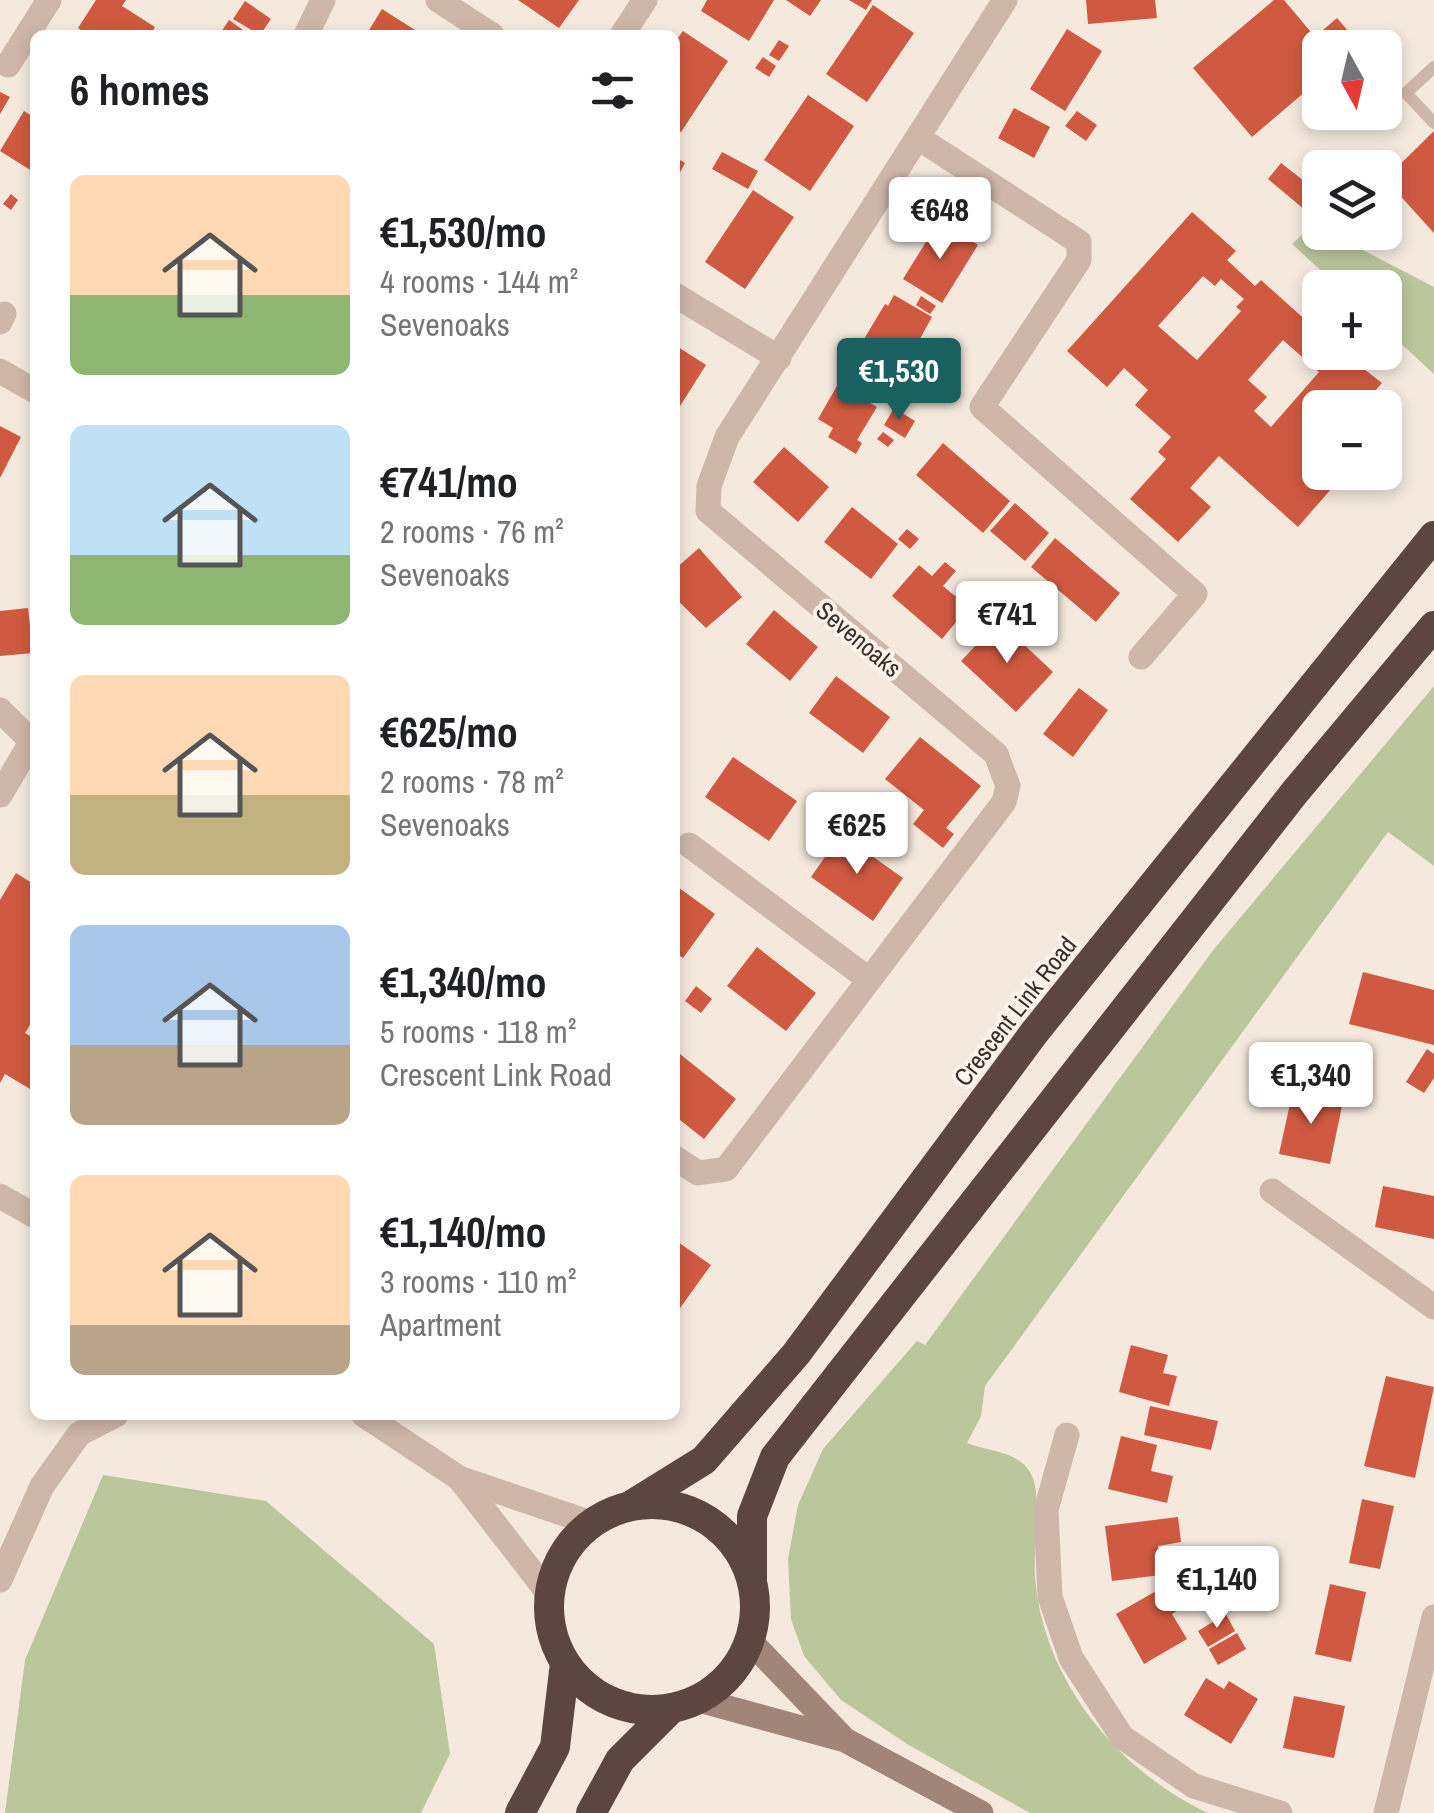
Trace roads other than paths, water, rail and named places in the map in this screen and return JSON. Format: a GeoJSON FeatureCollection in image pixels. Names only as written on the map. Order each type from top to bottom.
{"type":"FeatureCollection","features":[{"type":"Feature","properties":{"kind":"highway","name":"Crescent Link Road"},"geometry":{"type":"LineString","coordinates":[[630,1506],[704,1460],[796,1354],[1034,1033],[1434,536]]}},
{"type":"Feature","properties":{"kind":"highway"},"geometry":{"type":"LineString","coordinates":[[591,1813],[620,1760],[738,1664],[750,1641],[756,1610],[752,1516],[775,1457],[1295,792],[1434,626]]}},
{"type":"Feature","properties":{"kind":"highway"},"geometry":{"type":"LineString","coordinates":[[686,1704],[641,1710],[611,1702],[585,1686],[564,1663],[549,1618],[549,1594],[564,1555],[591,1524],[630,1506],[662,1504],[692,1512],[718,1528],[739,1551],[752,1580]]}},
{"type":"Feature","properties":{"kind":"highway"},"geometry":{"type":"LineString","coordinates":[[520,1813],[555,1747],[564,1663]]}},
{"type":"Feature","properties":{"kind":"main road"},"geometry":{"type":"LineString","coordinates":[[750,1641],[845,1740]]}},
{"type":"Feature","properties":{"kind":"main road"},"geometry":{"type":"LineString","coordinates":[[686,1704],[845,1740],[982,1813]]}},
{"type":"Feature","properties":{"kind":"street"},"geometry":{"type":"LineString","coordinates":[[35,30],[49,0]]}},
{"type":"Feature","properties":{"kind":"street"},"geometry":{"type":"LineString","coordinates":[[308,30],[323,0]]}},
{"type":"Feature","properties":{"kind":"street"},"geometry":{"type":"LineString","coordinates":[[438,0],[484,30]]}},
{"type":"Feature","properties":{"kind":"street"},"geometry":{"type":"LineString","coordinates":[[625,30],[645,0]]}},
{"type":"Feature","properties":{"kind":"street","name":"Sevenoaks"},"geometry":{"type":"LineString","coordinates":[[680,1161],[698,1173],[726,1169],[1004,802],[1008,786],[996,754],[708,511],[709,486],[726,437],[780,358],[1005,0]]}},
{"type":"Feature","properties":{"kind":"street"},"geometry":{"type":"LineString","coordinates":[[8,65],[30,39]]}},
{"type":"Feature","properties":{"kind":"street"},"geometry":{"type":"LineString","coordinates":[[920,138],[1079,242],[1080,260],[982,407],[1195,594],[1141,657]]}},
{"type":"Feature","properties":{"kind":"street"},"geometry":{"type":"LineString","coordinates":[[680,298],[780,358]]}},
{"type":"Feature","properties":{"kind":"street"},"geometry":{"type":"LineString","coordinates":[[0,371],[30,388]]}},
{"type":"Feature","properties":{"kind":"street"},"geometry":{"type":"LineString","coordinates":[[0,710],[30,736]]}},
{"type":"Feature","properties":{"kind":"street"},"geometry":{"type":"LineString","coordinates":[[0,795],[30,742]]}},
{"type":"Feature","properties":{"kind":"street"},"geometry":{"type":"LineString","coordinates":[[689,845],[868,978]]}},
{"type":"Feature","properties":{"kind":"street"},"geometry":{"type":"LineString","coordinates":[[1272,1190],[1434,1307]]}},
{"type":"Feature","properties":{"kind":"street"},"geometry":{"type":"LineString","coordinates":[[0,1196],[30,1213]]}},
{"type":"Feature","properties":{"kind":"street"},"geometry":{"type":"LineString","coordinates":[[372,1420],[459,1478],[591,1524]]}},
{"type":"Feature","properties":{"kind":"street"},"geometry":{"type":"LineString","coordinates":[[0,1580],[42,1486],[80,1424]]}},
{"type":"Feature","properties":{"kind":"street"},"geometry":{"type":"LineString","coordinates":[[1066,1435],[1046,1510],[1050,1597],[1071,1658],[1122,1737],[1194,1786],[1280,1813]]}},
{"type":"Feature","properties":{"kind":"street"},"geometry":{"type":"LineString","coordinates":[[459,1478],[549,1594]]}},
{"type":"Feature","properties":{"kind":"street"},"geometry":{"type":"LineString","coordinates":[[1386,1813],[1434,1617]]}},
{"type":"Feature","properties":{"kind":"lane"},"geometry":{"type":"LineString","coordinates":[[1434,67],[1406,92],[1434,123]]}}]}
